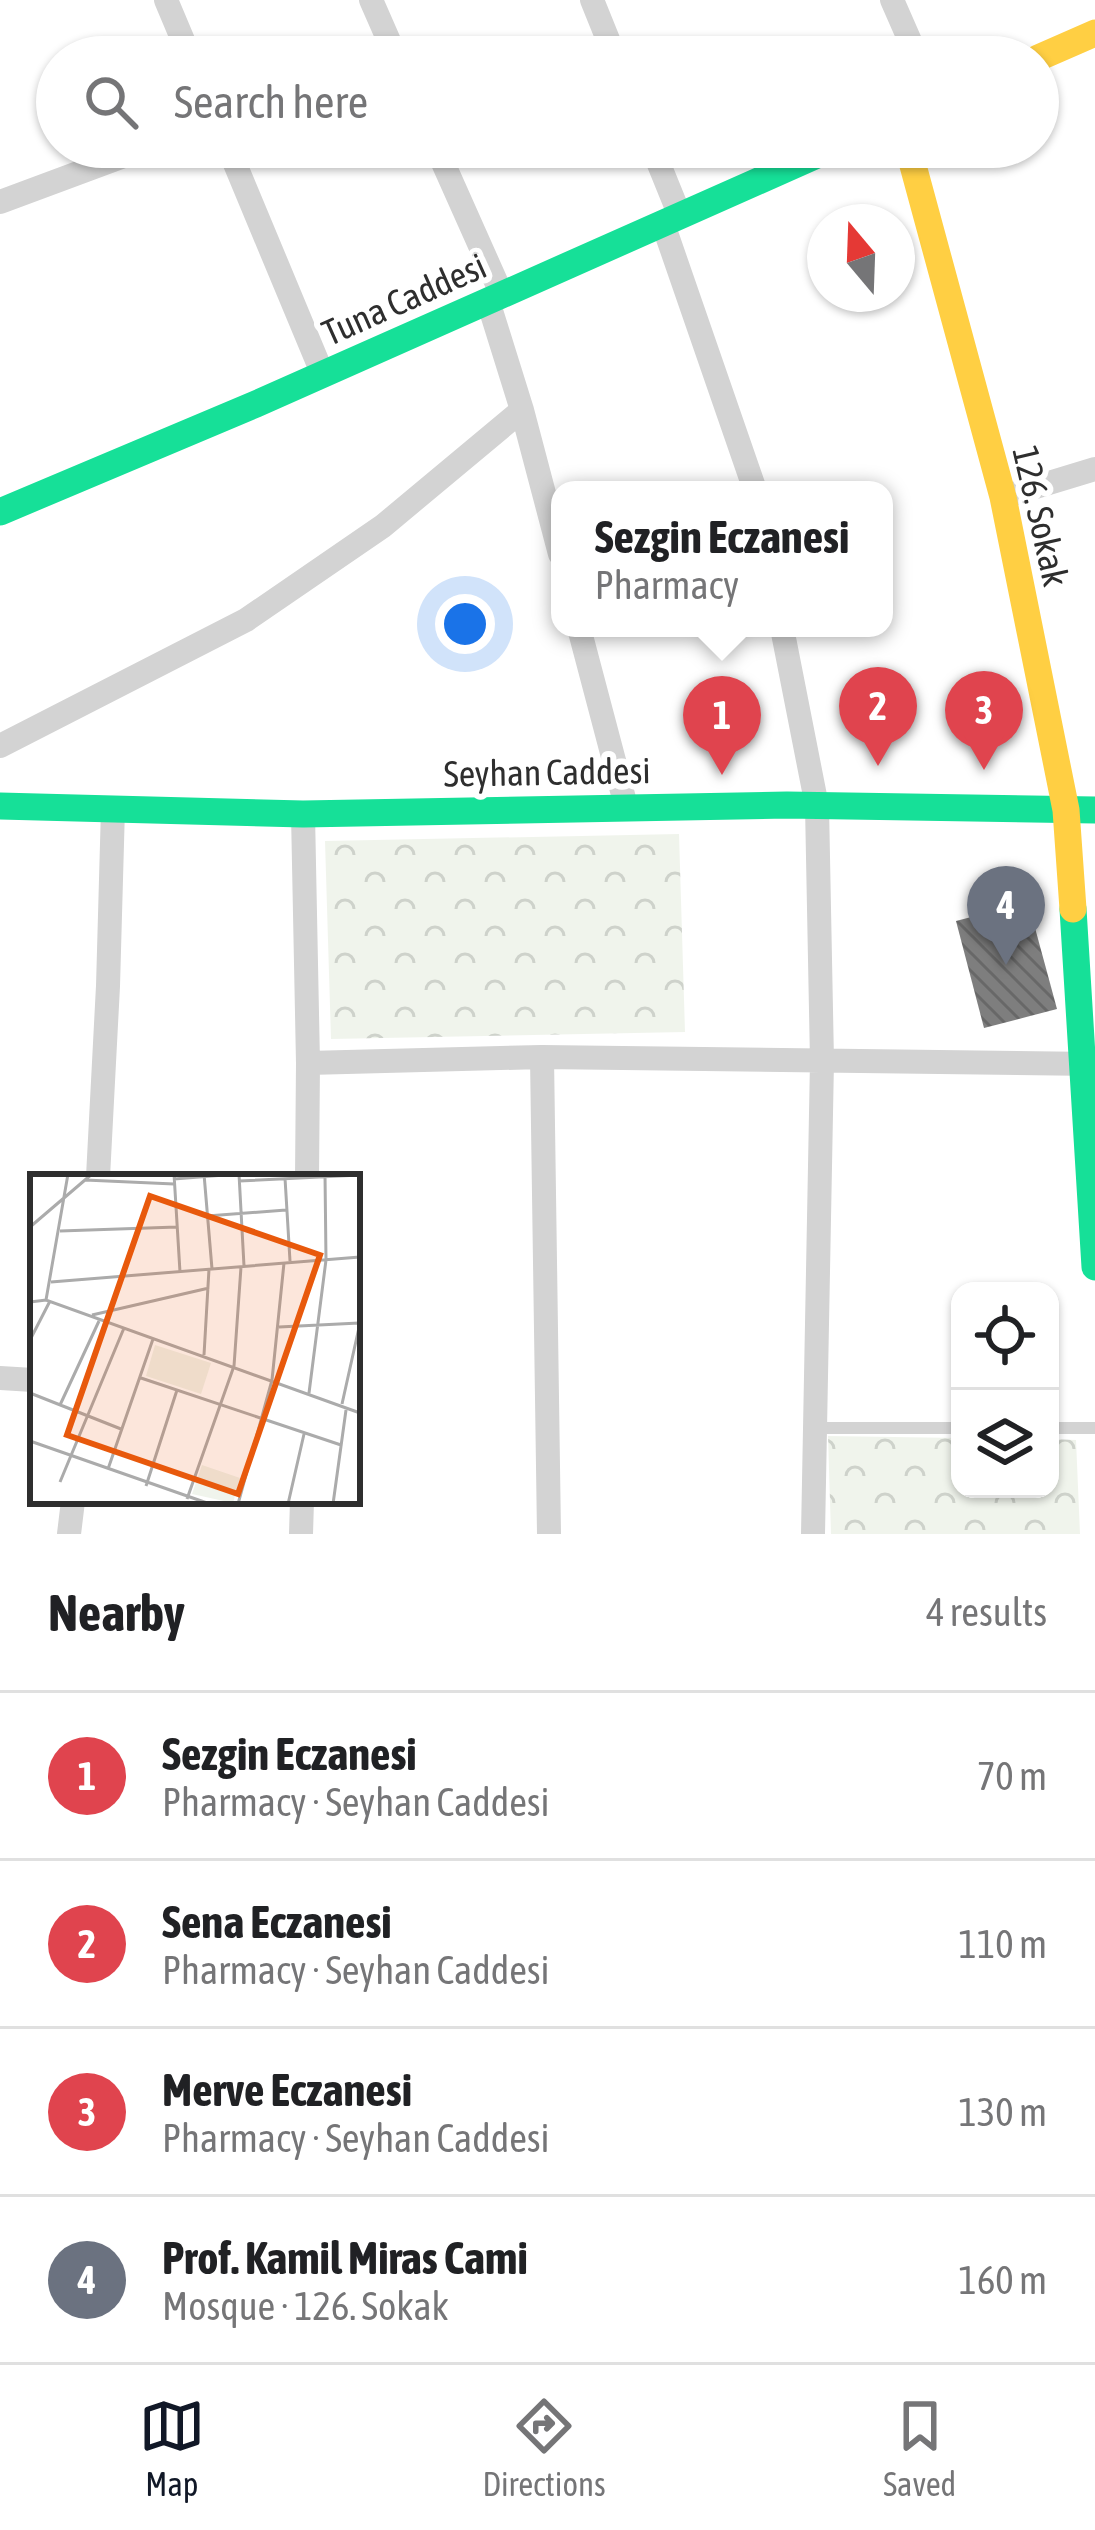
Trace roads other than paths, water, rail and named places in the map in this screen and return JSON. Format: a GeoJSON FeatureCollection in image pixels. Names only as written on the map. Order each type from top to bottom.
{"type":"FeatureCollection","features":[{"type":"Feature","properties":{"kind":"main road"},"geometry":{"type":"LineString","coordinates":[[1059,49],[1095,33]]}},
{"type":"Feature","properties":{"kind":"main road","name":"Tuna Caddesi"},"geometry":{"type":"LineString","coordinates":[[0,512],[323,375],[788,168]]}},
{"type":"Feature","properties":{"kind":"main road","name":"126. Sokak"},"geometry":{"type":"LineString","coordinates":[[914,168],[1003,497],[1066,810],[1090,1064],[1095,1268]]}},
{"type":"Feature","properties":{"kind":"main road","name":"Seyhan Caddesi"},"geometry":{"type":"LineString","coordinates":[[0,806],[303,814],[626,806],[1095,810]]}},
{"type":"Feature","properties":{"kind":"street"},"geometry":{"type":"LineString","coordinates":[[166,0],[181,36]]}},
{"type":"Feature","properties":{"kind":"street"},"geometry":{"type":"LineString","coordinates":[[371,0],[387,36]]}},
{"type":"Feature","properties":{"kind":"street"},"geometry":{"type":"LineString","coordinates":[[592,0],[607,36]]}},
{"type":"Feature","properties":{"kind":"street"},"geometry":{"type":"LineString","coordinates":[[892,0],[908,36]]}},
{"type":"Feature","properties":{"kind":"street"},"geometry":{"type":"LineString","coordinates":[[0,202],[91,168]]}},
{"type":"Feature","properties":{"kind":"street"},"geometry":{"type":"LineString","coordinates":[[237,168],[323,375]]}},
{"type":"Feature","properties":{"kind":"street"},"geometry":{"type":"LineString","coordinates":[[444,168],[495,298],[551,519]]}},
{"type":"Feature","properties":{"kind":"street"},"geometry":{"type":"LineString","coordinates":[[657,168],[752,481]]}},
{"type":"Feature","properties":{"kind":"street"},"geometry":{"type":"LineString","coordinates":[[0,746],[246,620],[383,526],[523,410]]}},
{"type":"Feature","properties":{"kind":"street"},"geometry":{"type":"LineString","coordinates":[[1003,497],[1095,469]]}},
{"type":"Feature","properties":{"kind":"street"},"geometry":{"type":"LineString","coordinates":[[581,637],[626,806]]}},
{"type":"Feature","properties":{"kind":"street"},"geometry":{"type":"LineString","coordinates":[[784,637],[817,806],[822,1061],[813,1534]]}},
{"type":"Feature","properties":{"kind":"street"},"geometry":{"type":"LineString","coordinates":[[98,1174],[113,808]]}},
{"type":"Feature","properties":{"kind":"street"},"geometry":{"type":"LineString","coordinates":[[303,814],[307,1174]]}},
{"type":"Feature","properties":{"kind":"street"},"geometry":{"type":"LineString","coordinates":[[542,1058],[549,1534]]}},
{"type":"Feature","properties":{"kind":"street"},"geometry":{"type":"LineString","coordinates":[[308,1063],[542,1058],[1090,1064]]}},
{"type":"Feature","properties":{"kind":"street"},"geometry":{"type":"LineString","coordinates":[[0,1378],[30,1381]]}},
{"type":"Feature","properties":{"kind":"street"},"geometry":{"type":"LineString","coordinates":[[69,1534],[73,1504]]}},
{"type":"Feature","properties":{"kind":"lane"},"geometry":{"type":"LineString","coordinates":[[814,1428],[951,1428]]}},
{"type":"Feature","properties":{"kind":"lane"},"geometry":{"type":"LineString","coordinates":[[1059,1428],[1095,1428]]}},
{"type":"Feature","properties":{"kind":"place","name":"Sena Eczanesi"},"geometry":{"type":"Point","coordinates":[878,766]}},
{"type":"Feature","properties":{"kind":"place","name":"Merve Eczanesi"},"geometry":{"type":"Point","coordinates":[984,770]}},
{"type":"Feature","properties":{"kind":"place","name":"Sezgin Eczanesi"},"geometry":{"type":"Point","coordinates":[722,775]}},
{"type":"Feature","properties":{"kind":"place","name":"Prof. Kamil Miras Cami"},"geometry":{"type":"Point","coordinates":[1006,965]}}]}
